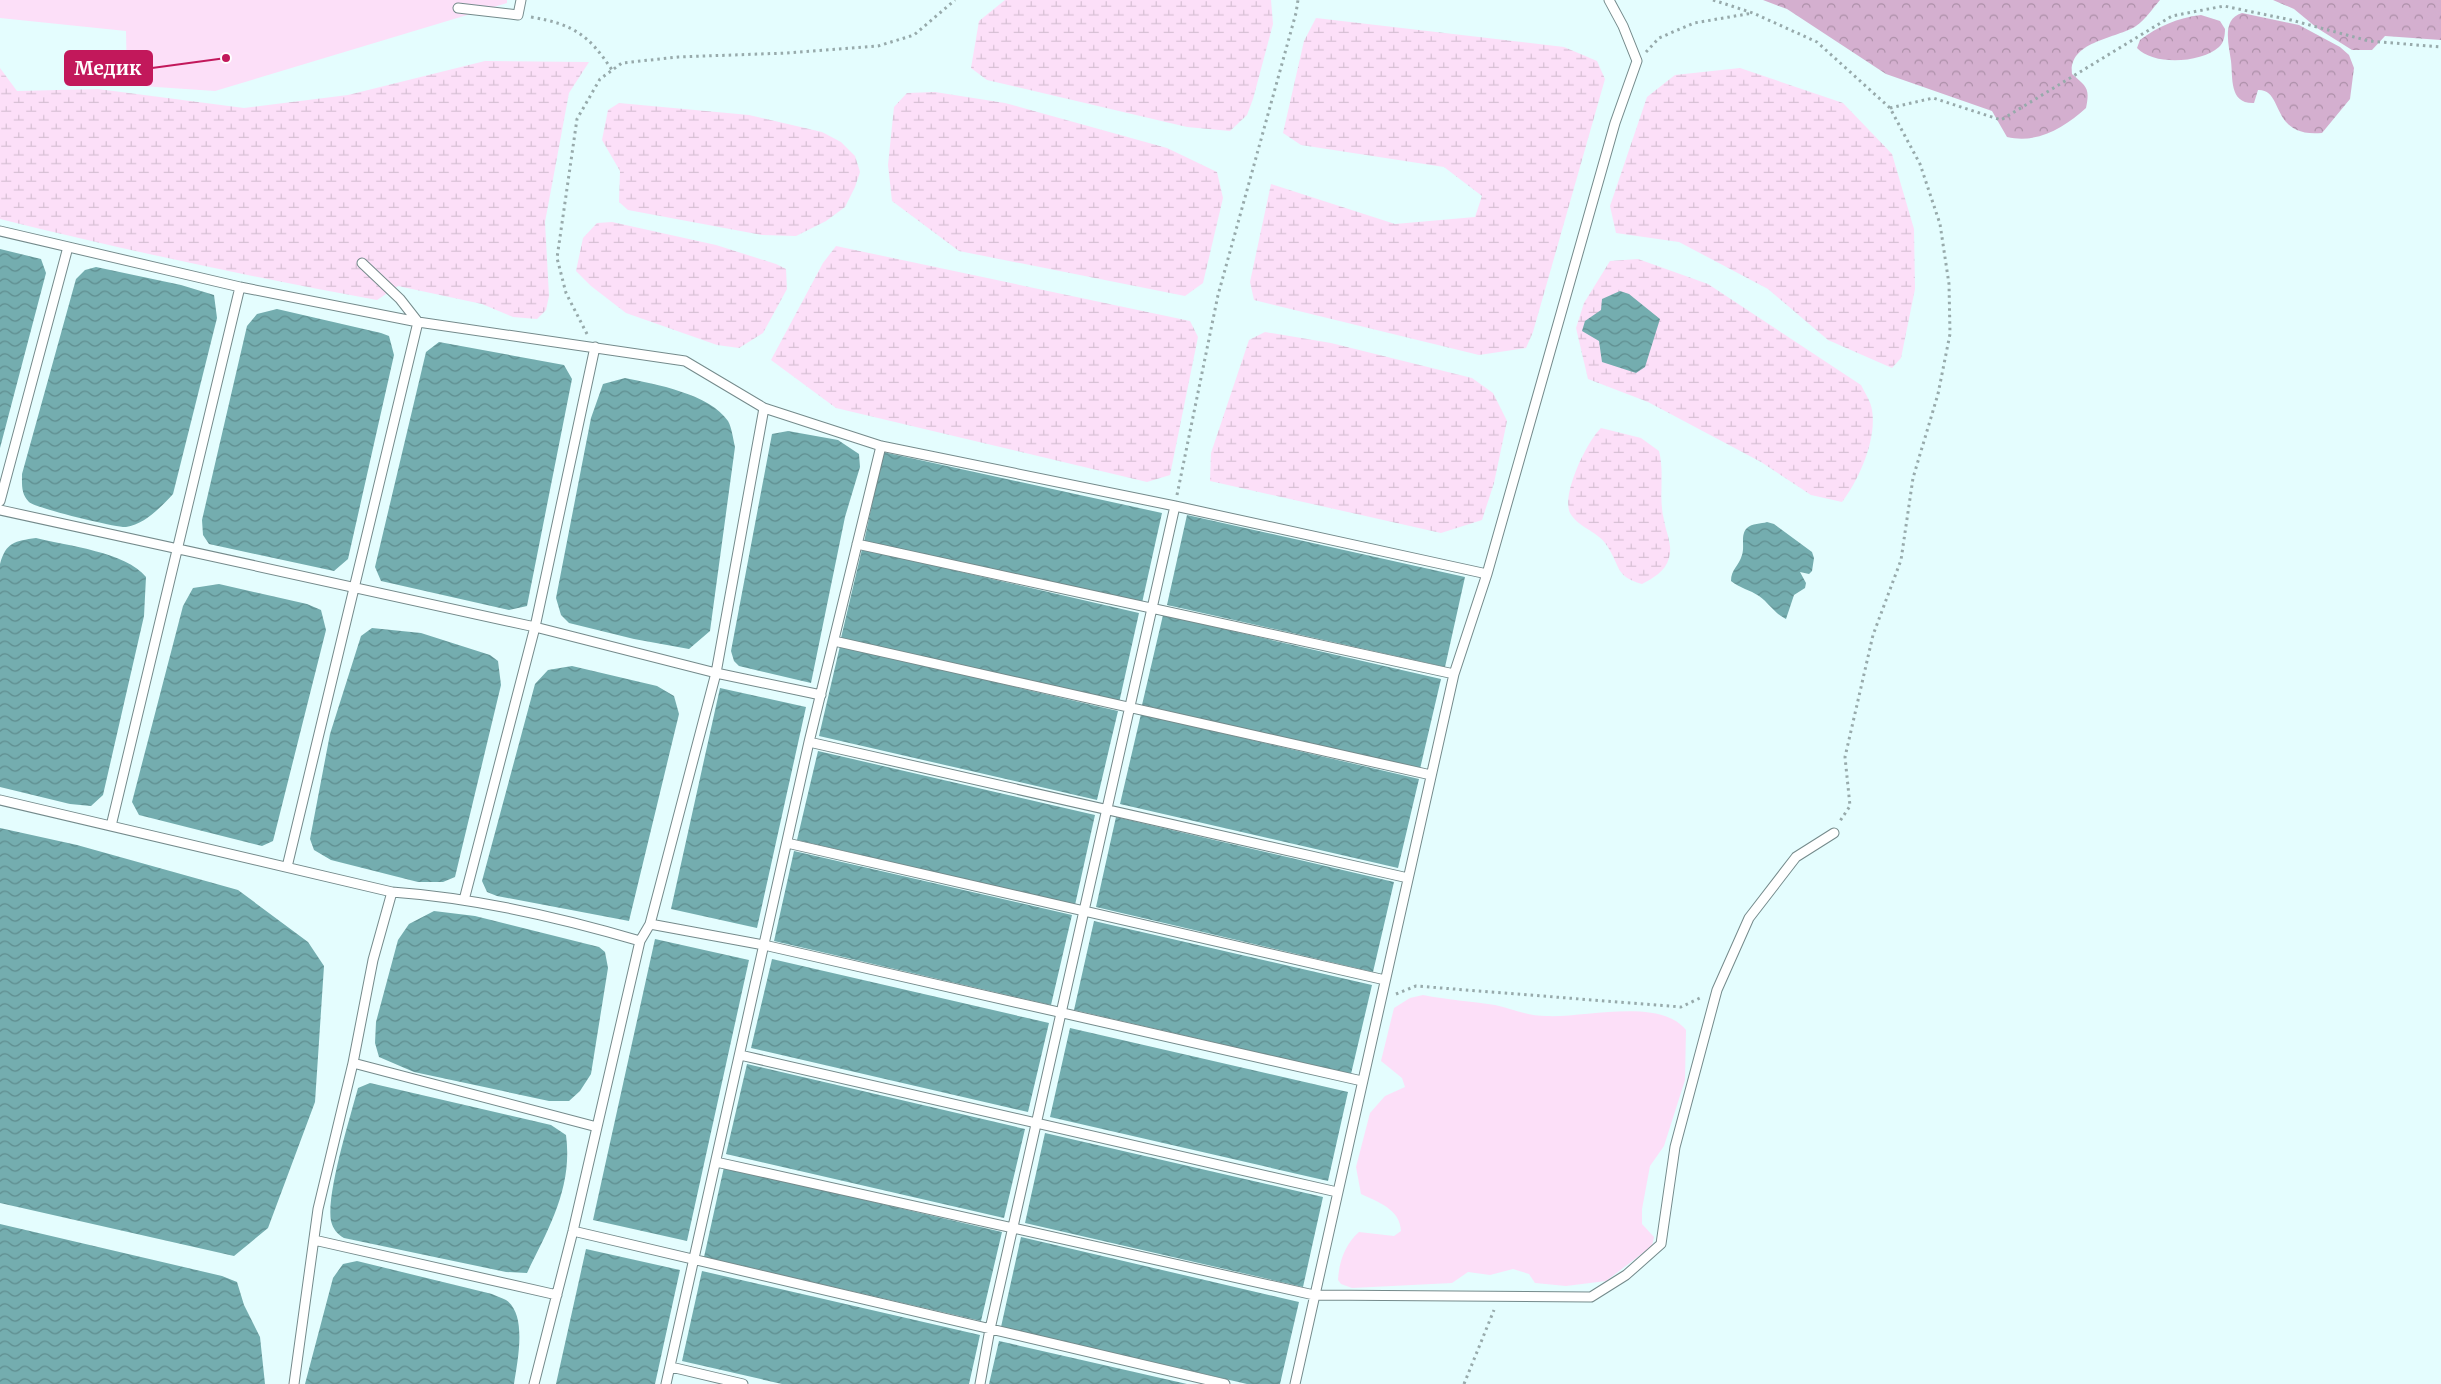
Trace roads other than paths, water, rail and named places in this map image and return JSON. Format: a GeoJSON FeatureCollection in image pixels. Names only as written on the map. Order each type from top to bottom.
{"type":"FeatureCollection","features":[{"type":"Feature","properties":{"kind":"lane"},"geometry":{"type":"LineString","coordinates":[[458,8],[518,15],[521,0]]}},
{"type":"Feature","properties":{"kind":"lane"},"geometry":{"type":"LineString","coordinates":[[1295,1384],[1454,674],[1487,574],[1615,123],[1637,61],[1623,26],[1609,0]]}},
{"type":"Feature","properties":{"kind":"lane"},"geometry":{"type":"LineString","coordinates":[[0,231],[240,287],[418,322],[685,361],[764,408],[882,446],[1175,506],[1487,574]]}},
{"type":"Feature","properties":{"kind":"lane"},"geometry":{"type":"LineString","coordinates":[[0,501],[68,247]]}},
{"type":"Feature","properties":{"kind":"lane"},"geometry":{"type":"LineString","coordinates":[[362,263],[400,300],[418,322]]}},
{"type":"Feature","properties":{"kind":"lane"},"geometry":{"type":"LineString","coordinates":[[111,826],[179,549],[240,287]]}},
{"type":"Feature","properties":{"kind":"lane"},"geometry":{"type":"LineString","coordinates":[[287,867],[418,322]]}},
{"type":"Feature","properties":{"kind":"lane"},"geometry":{"type":"LineString","coordinates":[[464,900],[535,627],[595,347]]}},
{"type":"Feature","properties":{"kind":"lane"},"geometry":{"type":"LineString","coordinates":[[534,1384],[573,1231],[640,941],[650,924],[716,673],[764,408]]}},
{"type":"Feature","properties":{"kind":"lane"},"geometry":{"type":"LineString","coordinates":[[666,1384],[809,742],[882,446]]}},
{"type":"Feature","properties":{"kind":"lane"},"geometry":{"type":"LineString","coordinates":[[980,1384],[990,1329],[1175,506]]}},
{"type":"Feature","properties":{"kind":"lane"},"geometry":{"type":"LineString","coordinates":[[0,510],[535,627],[716,673],[821,694]]}},
{"type":"Feature","properties":{"kind":"lane"},"geometry":{"type":"LineString","coordinates":[[857,544],[1152,610],[1454,674]]}},
{"type":"Feature","properties":{"kind":"lane"},"geometry":{"type":"LineString","coordinates":[[834,640],[1431,775]]}},
{"type":"Feature","properties":{"kind":"lane"},"geometry":{"type":"LineString","coordinates":[[809,742],[1408,878]]}},
{"type":"Feature","properties":{"kind":"lane"},"geometry":{"type":"LineString","coordinates":[[0,800],[392,892],[442,896],[464,900],[546,917],[640,941]]}},
{"type":"Feature","properties":{"kind":"lane"},"geometry":{"type":"LineString","coordinates":[[716,1162],[1314,1295],[1591,1297],[1626,1275],[1661,1244],[1675,1147],[1717,990],[1749,918],[1796,857],[1834,832]]}},
{"type":"Feature","properties":{"kind":"lane"},"geometry":{"type":"LineString","coordinates":[[787,843],[1385,980]]}},
{"type":"Feature","properties":{"kind":"lane"},"geometry":{"type":"LineString","coordinates":[[294,1384],[318,1209],[354,1063],[373,960],[392,892]]}},
{"type":"Feature","properties":{"kind":"lane"},"geometry":{"type":"LineString","coordinates":[[650,924],[764,945],[1362,1082]]}},
{"type":"Feature","properties":{"kind":"lane"},"geometry":{"type":"LineString","coordinates":[[740,1055],[1337,1192]]}},
{"type":"Feature","properties":{"kind":"lane"},"geometry":{"type":"LineString","coordinates":[[354,1063],[597,1127]]}},
{"type":"Feature","properties":{"kind":"lane"},"geometry":{"type":"LineString","coordinates":[[573,1231],[1225,1384]]}},
{"type":"Feature","properties":{"kind":"lane"},"geometry":{"type":"LineString","coordinates":[[314,1240],[556,1295]]}},
{"type":"Feature","properties":{"kind":"lane"},"geometry":{"type":"LineString","coordinates":[[670,1367],[743,1384]]}},
{"type":"Feature","properties":{"kind":"water"},"geometry":{"type":"Polygon","coordinates":[[[0,249],[41,259],[46,273],[0,448],[0,249]]]}},
{"type":"Feature","properties":{"kind":"water"},"geometry":{"type":"Polygon","coordinates":[[[96,267],[181,285],[214,295],[217,318],[173,494],[146,519],[126,527],[45,509],[29,502],[22,489],[22,474],[76,279],[85,270],[96,267]]]}},
{"type":"Feature","properties":{"kind":"water"},"geometry":{"type":"Polygon","coordinates":[[[1620,291],[1629,294],[1660,319],[1645,367],[1636,373],[1602,362],[1599,341],[1582,331],[1585,321],[1601,310],[1602,299],[1620,291]]]}},
{"type":"Feature","properties":{"kind":"water"},"geometry":{"type":"Polygon","coordinates":[[[277,309],[389,336],[394,355],[348,559],[334,571],[209,544],[203,535],[202,520],[247,326],[257,314],[277,309]]]}},
{"type":"Feature","properties":{"kind":"water"},"geometry":{"type":"Polygon","coordinates":[[[439,342],[564,365],[572,379],[527,606],[509,610],[381,581],[375,567],[426,352],[439,342]]]}},
{"type":"Feature","properties":{"kind":"water"},"geometry":{"type":"Polygon","coordinates":[[[625,378],[666,387],[695,397],[720,412],[728,421],[731,430],[735,447],[710,631],[689,649],[634,639],[569,623],[561,615],[556,598],[591,418],[603,384],[625,378]]]}},
{"type":"Feature","properties":{"kind":"water"},"geometry":{"type":"Polygon","coordinates":[[[788,431],[838,440],[859,454],[860,467],[845,517],[811,683],[739,666],[734,661],[731,651],[772,434],[788,431]]]}},
{"type":"Feature","properties":{"kind":"water"},"geometry":{"type":"Polygon","coordinates":[[[883,452],[1162,513],[1142,603],[864,542],[883,452]]]}},
{"type":"Feature","properties":{"kind":"water"},"geometry":{"type":"Polygon","coordinates":[[[1187,515],[1465,577],[1445,667],[1167,605],[1187,515]]]}},
{"type":"Feature","properties":{"kind":"water"},"geometry":{"type":"Polygon","coordinates":[[[1767,522],[1774,524],[1812,552],[1814,558],[1812,571],[1809,574],[1800,572],[1806,583],[1805,588],[1794,595],[1786,619],[1759,596],[1731,581],[1732,573],[1742,555],[1745,531],[1751,525],[1767,522]]]}},
{"type":"Feature","properties":{"kind":"water"},"geometry":{"type":"Polygon","coordinates":[[[36,538],[80,547],[111,556],[137,568],[146,577],[144,616],[103,795],[91,806],[70,804],[0,787],[0,564],[5,551],[12,544],[36,538]]]}},
{"type":"Feature","properties":{"kind":"water"},"geometry":{"type":"Polygon","coordinates":[[[862,549],[1139,613],[1119,703],[841,638],[862,549]]]}},
{"type":"Feature","properties":{"kind":"water"},"geometry":{"type":"Polygon","coordinates":[[[219,584],[307,604],[321,610],[326,630],[273,841],[262,846],[139,815],[132,802],[183,606],[193,588],[219,584]]]}},
{"type":"Feature","properties":{"kind":"water"},"geometry":{"type":"Polygon","coordinates":[[[1163,615],[1441,679],[1420,769],[1142,705],[1163,615]]]}},
{"type":"Feature","properties":{"kind":"water"},"geometry":{"type":"Polygon","coordinates":[[[372,628],[421,633],[490,655],[498,661],[501,685],[455,877],[443,882],[418,882],[331,860],[314,850],[310,839],[330,734],[361,636],[372,628]]]}},
{"type":"Feature","properties":{"kind":"water"},"geometry":{"type":"Polygon","coordinates":[[[840,646],[1118,711],[1097,800],[819,736],[840,646]]]}},
{"type":"Feature","properties":{"kind":"water"},"geometry":{"type":"Polygon","coordinates":[[[572,666],[657,686],[674,696],[679,714],[629,921],[497,896],[487,892],[482,881],[535,684],[548,670],[572,666]]]}},
{"type":"Feature","properties":{"kind":"water"},"geometry":{"type":"Polygon","coordinates":[[[720,688],[806,707],[757,928],[671,909],[720,688]]]}},
{"type":"Feature","properties":{"kind":"water"},"geometry":{"type":"Polygon","coordinates":[[[1141,714],[1419,779],[1398,868],[1120,804],[1141,714]]]}},
{"type":"Feature","properties":{"kind":"water"},"geometry":{"type":"Polygon","coordinates":[[[818,751],[1095,815],[1075,905],[797,840],[818,751]]]}},
{"type":"Feature","properties":{"kind":"water"},"geometry":{"type":"Polygon","coordinates":[[[1116,817],[1394,882],[1373,972],[1096,907],[1116,817]]]}},
{"type":"Feature","properties":{"kind":"water"},"geometry":{"type":"Polygon","coordinates":[[[0,828],[77,845],[238,890],[308,942],[324,966],[315,1102],[268,1228],[234,1256],[0,1203],[0,828]]]}},
{"type":"Feature","properties":{"kind":"water"},"geometry":{"type":"Polygon","coordinates":[[[794,851],[1072,915],[1051,1005],[774,941],[794,851]]]}},
{"type":"Feature","properties":{"kind":"water"},"geometry":{"type":"Polygon","coordinates":[[[434,911],[475,916],[599,947],[605,952],[608,968],[591,1074],[580,1091],[569,1101],[549,1101],[414,1072],[379,1057],[375,1043],[376,1022],[398,940],[409,924],[434,911]]]}},
{"type":"Feature","properties":{"kind":"water"},"geometry":{"type":"Polygon","coordinates":[[[1094,921],[1372,985],[1351,1074],[1074,1010],[1094,921]]]}},
{"type":"Feature","properties":{"kind":"water"},"geometry":{"type":"Polygon","coordinates":[[[655,939],[749,960],[687,1241],[593,1220],[655,939]]]}},
{"type":"Feature","properties":{"kind":"water"},"geometry":{"type":"Polygon","coordinates":[[[772,959],[1049,1023],[1028,1112],[751,1048],[772,959]]]}},
{"type":"Feature","properties":{"kind":"water"},"geometry":{"type":"Polygon","coordinates":[[[1070,1028],[1348,1092],[1328,1181],[1050,1117],[1070,1028]]]}},
{"type":"Feature","properties":{"kind":"water"},"geometry":{"type":"Polygon","coordinates":[[[747,1064],[1025,1129],[1004,1218],[726,1154],[747,1064]]]}},
{"type":"Feature","properties":{"kind":"water"},"geometry":{"type":"Polygon","coordinates":[[[370,1083],[551,1125],[566,1135],[567,1154],[563,1190],[551,1223],[527,1273],[506,1272],[344,1238],[339,1235],[331,1221],[330,1209],[335,1175],[358,1088],[370,1083]]]}},
{"type":"Feature","properties":{"kind":"water"},"geometry":{"type":"Polygon","coordinates":[[[1045,1133],[1323,1197],[1303,1287],[1025,1223],[1045,1133]]]}},
{"type":"Feature","properties":{"kind":"water"},"geometry":{"type":"Polygon","coordinates":[[[724,1167],[1002,1232],[981,1321],[704,1257],[724,1167]]]}},
{"type":"Feature","properties":{"kind":"water"},"geometry":{"type":"Polygon","coordinates":[[[0,1224],[222,1276],[237,1282],[244,1305],[260,1337],[265,1384],[0,1384],[0,1224]]]}},
{"type":"Feature","properties":{"kind":"water"},"geometry":{"type":"Polygon","coordinates":[[[1021,1237],[1299,1302],[1280,1384],[1247,1384],[1001,1327],[1021,1237]]]}},
{"type":"Feature","properties":{"kind":"water"},"geometry":{"type":"Polygon","coordinates":[[[586,1249],[680,1270],[655,1384],[556,1384],[586,1249]]]}},
{"type":"Feature","properties":{"kind":"water"},"geometry":{"type":"Polygon","coordinates":[[[357,1261],[492,1294],[506,1300],[513,1307],[519,1328],[519,1352],[514,1384],[305,1384],[333,1278],[343,1264],[357,1261]]]}},
{"type":"Feature","properties":{"kind":"water"},"geometry":{"type":"Polygon","coordinates":[[[702,1271],[980,1335],[969,1384],[782,1384],[682,1361],[702,1271]]]}},
{"type":"Feature","properties":{"kind":"water"},"geometry":{"type":"Polygon","coordinates":[[[999,1341],[1187,1384],[989,1384],[999,1341]]]}},
{"type":"Feature","properties":{"kind":"place","name":"Медик"},"geometry":{"type":"Point","coordinates":[226,58]}}]}
